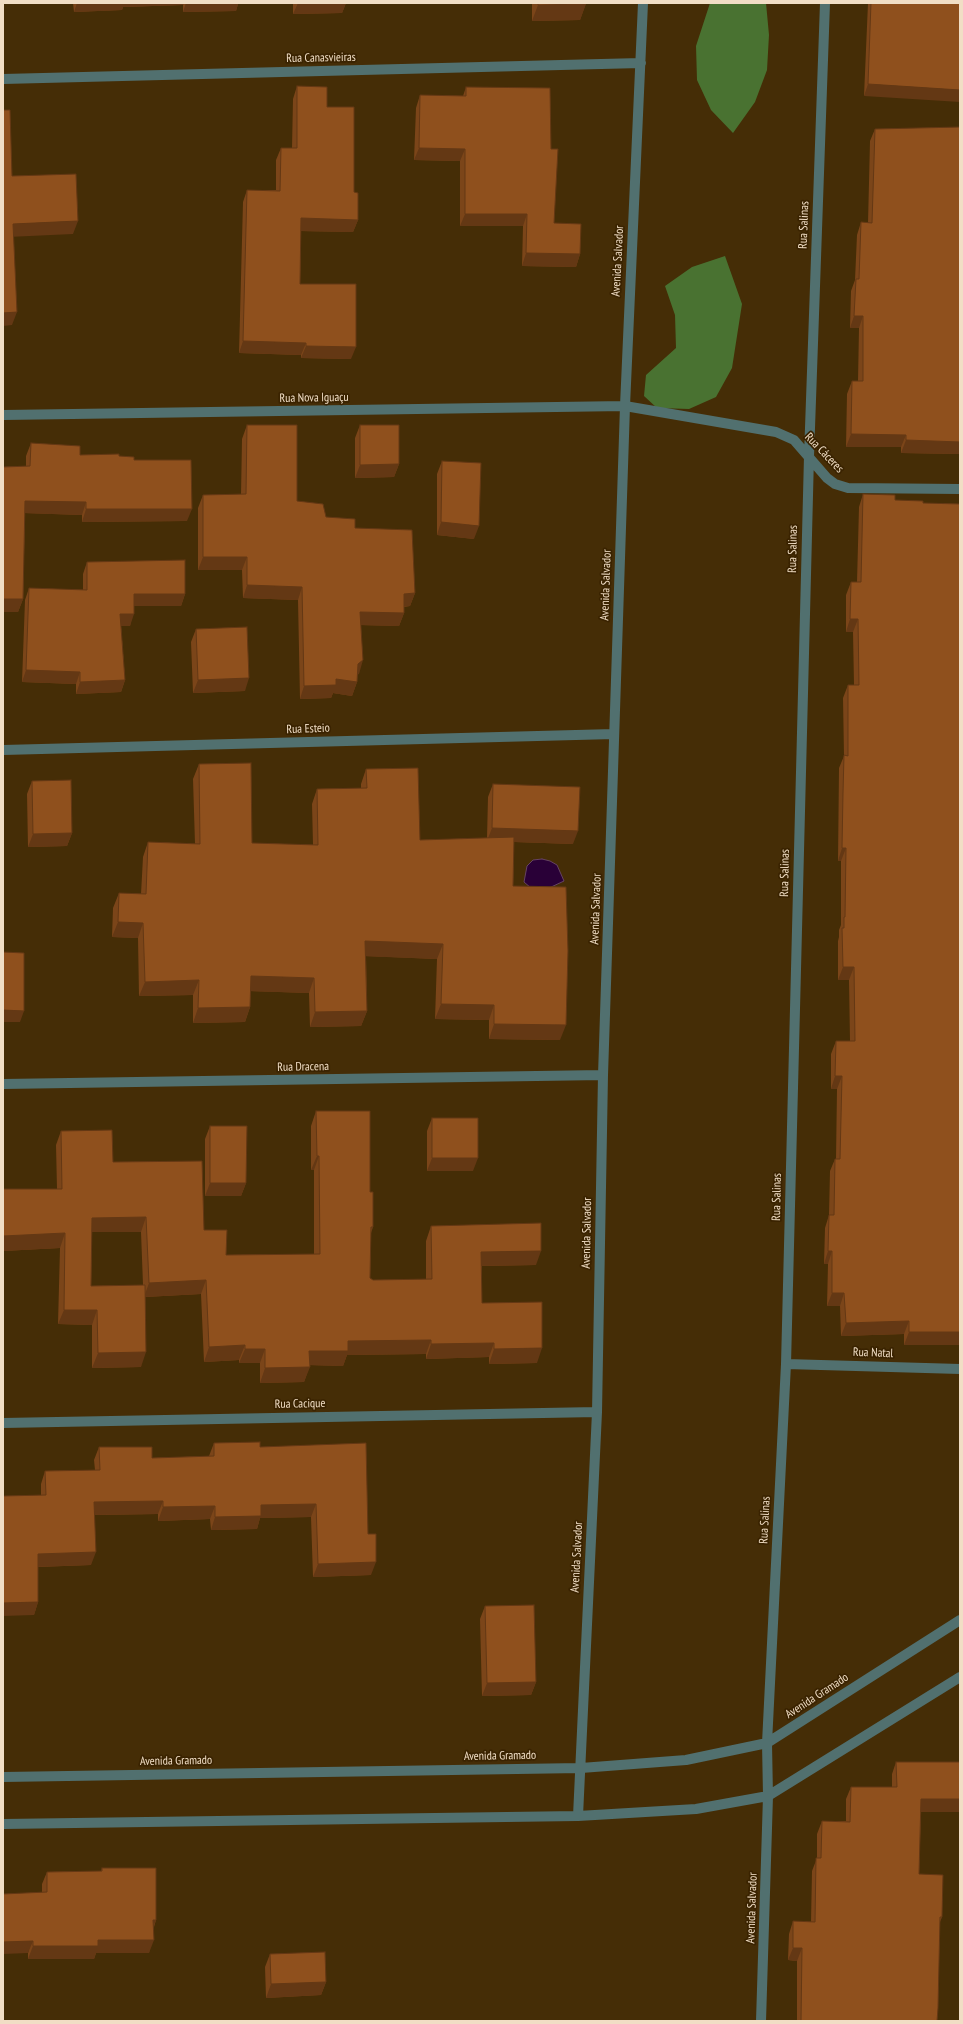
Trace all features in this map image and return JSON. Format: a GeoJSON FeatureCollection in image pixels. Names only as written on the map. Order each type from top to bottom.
{"type":"FeatureCollection","features":[{"type":"Feature","properties":{"kind":"street","name":"Avenida Salvador"},"geometry":{"type":"LineString","coordinates":[[578,1816],[597,1412],[603,1075],[614,734],[625,406],[643,3]]}},
{"type":"Feature","properties":{"kind":"street","name":"Rua Salinas"},"geometry":{"type":"LineString","coordinates":[[768,1796],[767,1743],[786,1364],[809,456],[825,3]]}},
{"type":"Feature","properties":{"kind":"street","name":"Rua Canasvieiras"},"geometry":{"type":"LineString","coordinates":[[3,79],[641,63]]}},
{"type":"Feature","properties":{"kind":"street","name":"Rua Cáceres"},"geometry":{"type":"LineString","coordinates":[[625,406],[776,432],[794,440],[827,478],[836,484],[848,488],[960,489]]}},
{"type":"Feature","properties":{"kind":"street","name":"Rua Nova Iguaçu"},"geometry":{"type":"LineString","coordinates":[[3,415],[625,406]]}},
{"type":"Feature","properties":{"kind":"street","name":"Rua Esteio"},"geometry":{"type":"LineString","coordinates":[[3,750],[614,734]]}},
{"type":"Feature","properties":{"kind":"street","name":"Rua Dracena"},"geometry":{"type":"LineString","coordinates":[[3,1084],[603,1075]]}},
{"type":"Feature","properties":{"kind":"street","name":"Rua Natal"},"geometry":{"type":"LineString","coordinates":[[786,1364],[960,1369]]}},
{"type":"Feature","properties":{"kind":"street","name":"Rua Cacique"},"geometry":{"type":"LineString","coordinates":[[3,1423],[597,1412]]}},
{"type":"Feature","properties":{"kind":"street","name":"Avenida Gramado"},"geometry":{"type":"LineString","coordinates":[[3,1777],[581,1768],[686,1760],[767,1743],[960,1620]]}},
{"type":"Feature","properties":{"kind":"street"},"geometry":{"type":"LineString","coordinates":[[3,1824],[578,1816],[696,1810],[768,1796],[960,1677]]}},
{"type":"Feature","properties":{"kind":"street","name":"Avenida Salvador"},"geometry":{"type":"LineString","coordinates":[[761,2021],[768,1796]]}},
{"type":"Feature","properties":{"kind":"green space"},"geometry":{"type":"Polygon","coordinates":[[[710,3],[766,3],[769,35],[767,70],[755,102],[733,133],[711,110],[697,80],[696,46],[710,3]]]}},
{"type":"Feature","properties":{"kind":"green space"},"geometry":{"type":"Polygon","coordinates":[[[725,256],[742,304],[732,368],[716,397],[689,409],[657,408],[644,396],[646,375],[676,348],[675,315],[665,286],[692,267],[725,256]]]}},
{"type":"Feature","properties":{"kind":"shaded area"},"geometry":{"type":"Polygon","coordinates":[[[542,859],[557,865],[564,881],[549,888],[531,888],[524,882],[527,866],[533,860],[542,859]]]}},
{"type":"Feature","properties":{"kind":"building"},"geometry":{"type":"Polygon","coordinates":[[[538,3],[586,3],[586,4],[538,5],[538,3]]]}},
{"type":"Feature","properties":{"kind":"building"},"geometry":{"type":"Polygon","coordinates":[[[871,3],[960,3],[960,90],[868,84],[871,3]]]}},
{"type":"Feature","properties":{"kind":"building"},"geometry":{"type":"Polygon","coordinates":[[[297,86],[327,87],[327,107],[354,107],[354,192],[358,193],[358,220],[301,218],[300,284],[356,284],[356,347],[306,346],[306,343],[243,341],[247,190],[280,191],[281,148],[297,148],[297,86]]]}},
{"type":"Feature","properties":{"kind":"building"},"geometry":{"type":"Polygon","coordinates":[[[466,87],[550,88],[551,149],[558,149],[554,223],[581,224],[580,254],[526,253],[527,214],[465,214],[465,149],[419,148],[420,95],[466,96],[466,87]]]}},
{"type":"Feature","properties":{"kind":"building"},"geometry":{"type":"Polygon","coordinates":[[[3,110],[10,110],[12,176],[76,174],[78,221],[13,224],[17,312],[3,313],[3,110]]]}},
{"type":"Feature","properties":{"kind":"building"},"geometry":{"type":"Polygon","coordinates":[[[960,127],[960,442],[906,440],[906,435],[851,434],[852,381],[863,381],[863,316],[854,316],[856,279],[859,279],[861,222],[872,223],[875,129],[960,127]]]}},
{"type":"Feature","properties":{"kind":"building"},"geometry":{"type":"Polygon","coordinates":[[[247,425],[297,425],[297,501],[323,504],[326,517],[355,519],[355,528],[412,530],[415,593],[404,594],[404,613],[360,612],[363,660],[358,664],[357,682],[336,679],[336,685],[304,686],[302,587],[247,585],[247,557],[203,557],[203,495],[246,494],[247,425]]]}},
{"type":"Feature","properties":{"kind":"building"},"geometry":{"type":"Polygon","coordinates":[[[360,425],[399,425],[399,464],[360,465],[360,425]]]}},
{"type":"Feature","properties":{"kind":"building"},"geometry":{"type":"Polygon","coordinates":[[[31,443],[80,446],[80,455],[119,454],[119,456],[134,457],[134,460],[191,460],[192,509],[86,509],[86,502],[25,501],[23,599],[3,599],[3,467],[30,466],[31,443]]]}},
{"type":"Feature","properties":{"kind":"building"},"geometry":{"type":"Polygon","coordinates":[[[442,461],[481,463],[479,526],[441,522],[442,461]]]}},
{"type":"Feature","properties":{"kind":"building"},"geometry":{"type":"Polygon","coordinates":[[[863,494],[895,495],[895,500],[923,501],[923,503],[960,504],[960,1332],[909,1332],[909,1321],[846,1323],[844,1293],[832,1293],[832,1251],[828,1251],[829,1215],[834,1215],[835,1159],[840,1159],[842,1076],[835,1076],[836,1041],[855,1041],[854,967],[843,967],[842,928],[844,928],[845,917],[846,848],[842,848],[844,755],[848,756],[848,685],[859,685],[858,619],[850,619],[851,582],[861,582],[863,494]]]}},
{"type":"Feature","properties":{"kind":"building"},"geometry":{"type":"Polygon","coordinates":[[[185,560],[185,594],[134,594],[134,614],[120,614],[125,680],[80,682],[80,672],[26,670],[29,588],[87,590],[87,562],[185,560]]]}},
{"type":"Feature","properties":{"kind":"building"},"geometry":{"type":"Polygon","coordinates":[[[247,627],[249,678],[198,680],[196,629],[247,627]]]}},
{"type":"Feature","properties":{"kind":"building"},"geometry":{"type":"Polygon","coordinates":[[[251,763],[252,843],[318,845],[317,789],[367,788],[366,769],[418,768],[420,840],[514,837],[513,886],[566,887],[568,951],[566,1025],[494,1024],[494,1005],[441,1004],[443,944],[365,941],[367,1011],[315,1012],[314,978],[251,976],[250,1007],[198,1008],[199,980],[145,982],[143,923],[118,922],[119,893],[146,894],[148,842],[200,844],[199,764],[251,763]]]}},
{"type":"Feature","properties":{"kind":"building"},"geometry":{"type":"Polygon","coordinates":[[[71,780],[72,833],[33,834],[32,781],[71,780]]]}},
{"type":"Feature","properties":{"kind":"building"},"geometry":{"type":"Polygon","coordinates":[[[493,784],[580,787],[578,831],[492,828],[493,784]]]}},
{"type":"Feature","properties":{"kind":"building"},"geometry":{"type":"Polygon","coordinates":[[[3,952],[24,953],[24,1011],[3,1010],[3,952]]]}},
{"type":"Feature","properties":{"kind":"building"},"geometry":{"type":"Polygon","coordinates":[[[316,1111],[370,1111],[370,1192],[373,1192],[373,1227],[371,1227],[370,1278],[373,1280],[432,1279],[431,1226],[541,1223],[541,1251],[481,1252],[482,1303],[542,1302],[542,1348],[494,1349],[494,1343],[431,1344],[431,1340],[348,1341],[348,1351],[309,1351],[310,1367],[265,1368],[265,1349],[245,1349],[245,1345],[209,1347],[206,1280],[149,1283],[146,1217],[92,1218],[91,1286],[145,1285],[146,1352],[98,1353],[97,1310],[64,1310],[65,1233],[3,1236],[3,1189],[62,1189],[61,1131],[112,1130],[113,1162],[202,1161],[204,1230],[227,1230],[226,1255],[320,1254],[319,1156],[317,1156],[316,1111]]]}},
{"type":"Feature","properties":{"kind":"building"},"geometry":{"type":"Polygon","coordinates":[[[432,1118],[478,1118],[478,1158],[432,1158],[432,1118]]]}},
{"type":"Feature","properties":{"kind":"building"},"geometry":{"type":"Polygon","coordinates":[[[210,1126],[247,1126],[246,1183],[210,1183],[210,1126]]]}},
{"type":"Feature","properties":{"kind":"building"},"geometry":{"type":"Polygon","coordinates":[[[260,1442],[260,1447],[366,1443],[368,1534],[376,1534],[376,1562],[318,1564],[316,1504],[261,1505],[261,1516],[215,1517],[215,1506],[163,1507],[163,1501],[94,1502],[96,1552],[38,1554],[38,1602],[3,1603],[3,1496],[46,1495],[45,1471],[100,1470],[99,1447],[152,1447],[152,1458],[214,1456],[214,1443],[260,1442]]]}},
{"type":"Feature","properties":{"kind":"building"},"geometry":{"type":"Polygon","coordinates":[[[534,1605],[536,1682],[487,1683],[485,1606],[534,1605]]]}},
{"type":"Feature","properties":{"kind":"building"},"geometry":{"type":"Polygon","coordinates":[[[896,1762],[960,1762],[960,1799],[921,1799],[919,1874],[943,1875],[942,1917],[940,1917],[937,2021],[801,2021],[802,1948],[793,1948],[793,1921],[815,1922],[816,1858],[821,1858],[822,1821],[850,1822],[851,1787],[897,1787],[896,1762]]]}},
{"type":"Feature","properties":{"kind":"building"},"geometry":{"type":"Polygon","coordinates":[[[102,1868],[156,1868],[156,1920],[153,1920],[154,1940],[98,1940],[98,1946],[33,1946],[33,1941],[3,1942],[3,1894],[47,1892],[47,1872],[102,1871],[102,1868]]]}},
{"type":"Feature","properties":{"kind":"building"},"geometry":{"type":"Polygon","coordinates":[[[325,1952],[326,1982],[271,1984],[270,1954],[325,1952]]]}}]}
